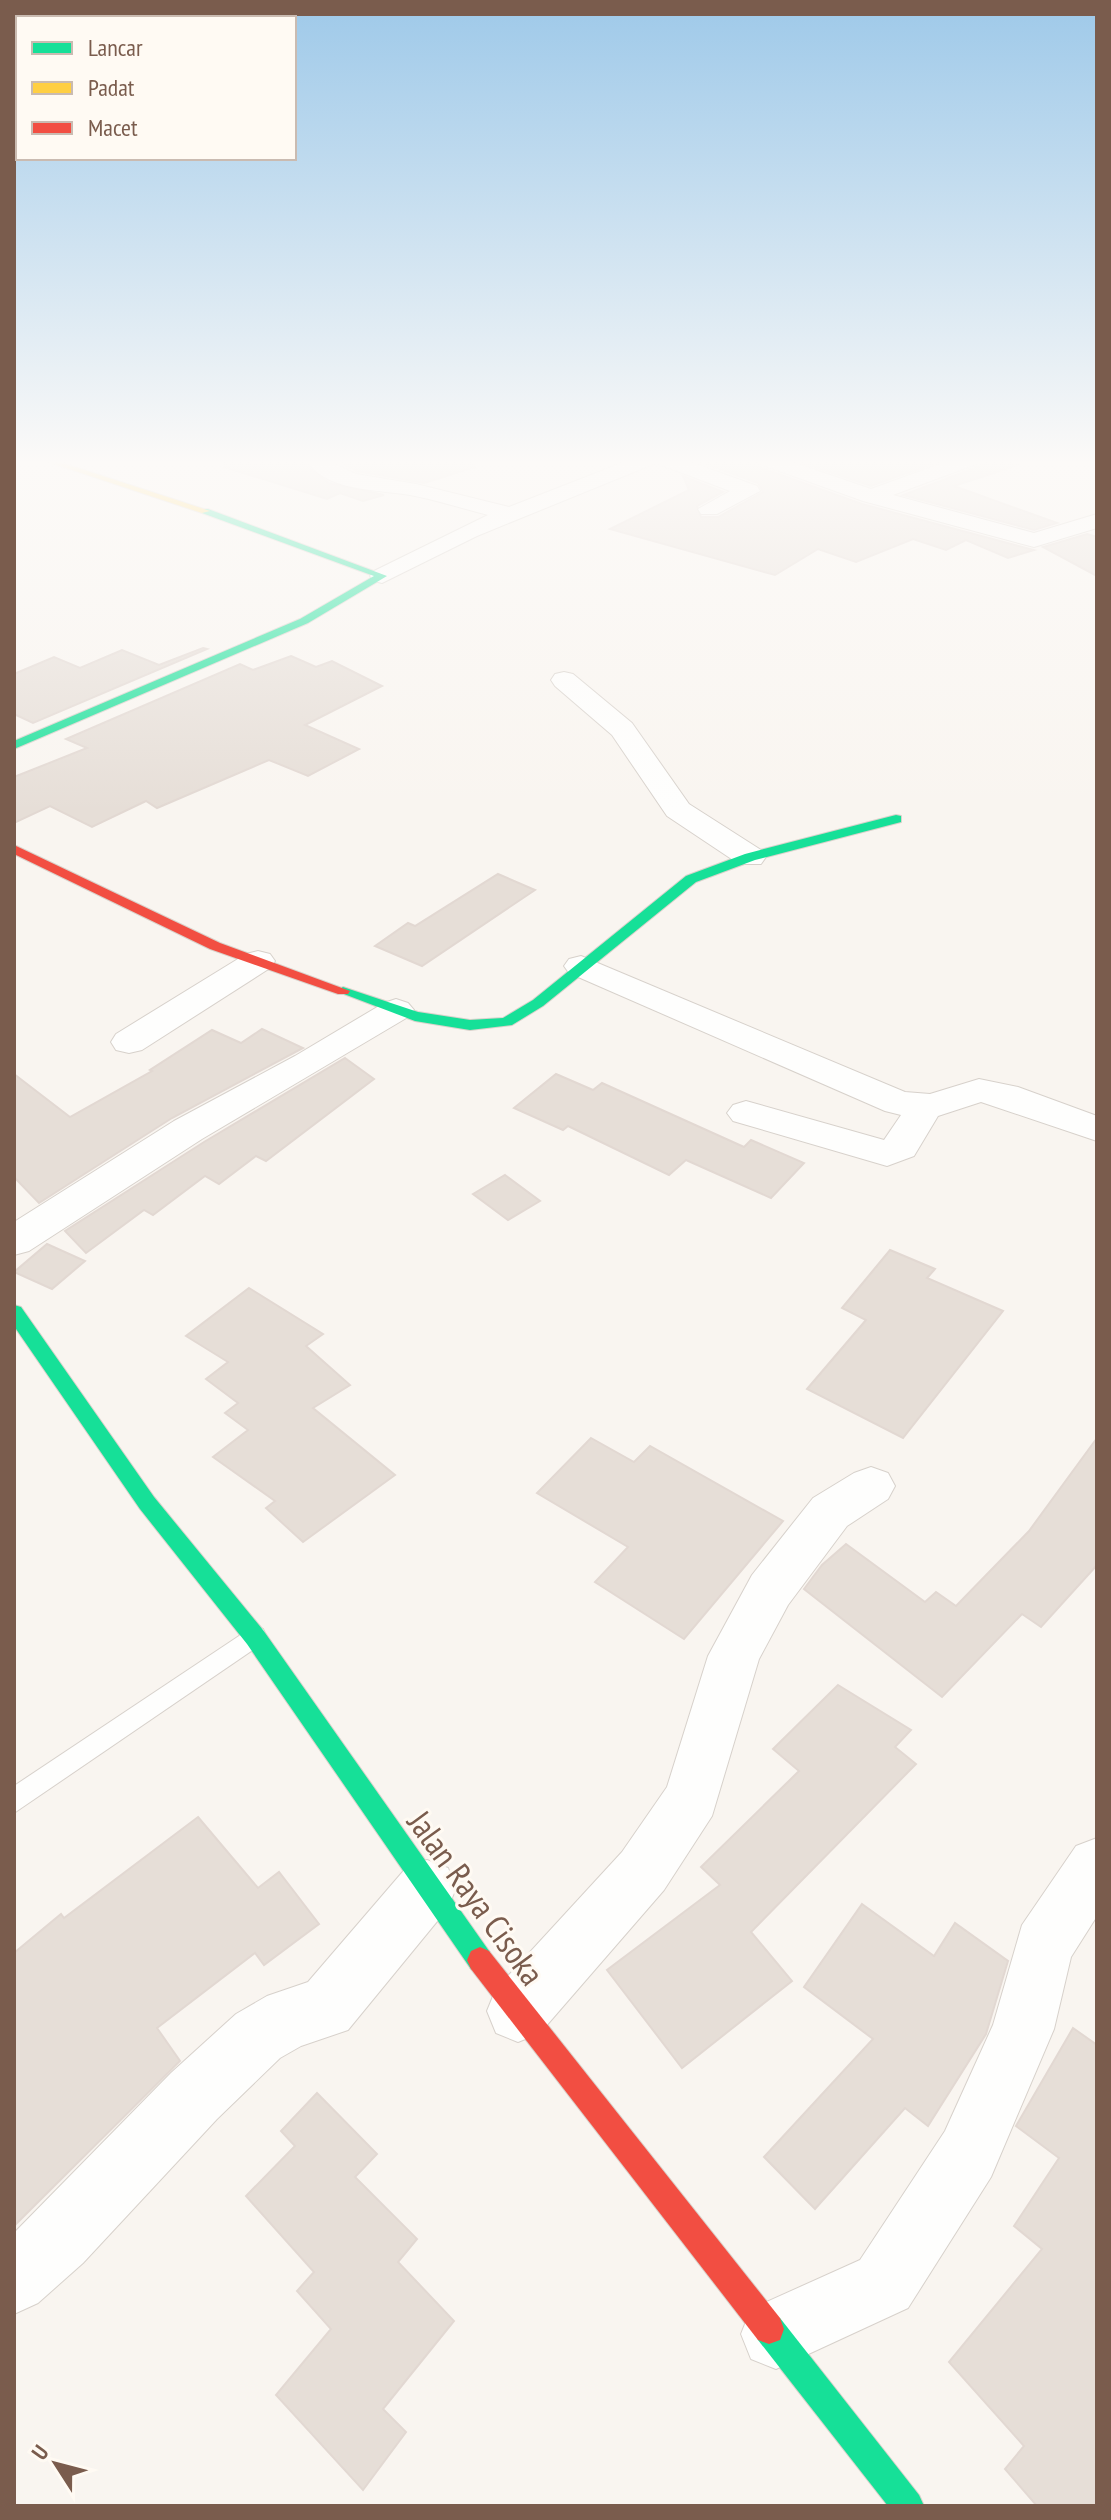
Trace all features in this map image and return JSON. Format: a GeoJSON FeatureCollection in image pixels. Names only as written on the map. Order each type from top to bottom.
{"type":"FeatureCollection","features":[{"type":"Feature","properties":{"kind":"street"},"geometry":{"type":"LineString","coordinates":[[14,745],[128,699],[304,621],[381,577]]}},
{"type":"Feature","properties":{"kind":"street"},"geometry":{"type":"LineString","coordinates":[[564,680],[622,729],[678,810],[750,857]]}},
{"type":"Feature","properties":{"kind":"street"},"geometry":{"type":"LineString","coordinates":[[14,849],[215,946],[396,1010],[470,1025],[507,1022],[547,997],[581,966],[691,879],[750,857],[896,819]]}},
{"type":"Feature","properties":{"kind":"street"},"geometry":{"type":"LineString","coordinates":[[129,1042],[258,961]]}},
{"type":"Feature","properties":{"kind":"street"},"geometry":{"type":"LineString","coordinates":[[581,966],[898,1103],[923,1107],[979,1090],[1005,1095],[1097,1129]]}},
{"type":"Feature","properties":{"kind":"street"},"geometry":{"type":"LineString","coordinates":[[14,1241],[188,1130],[308,1064],[396,1010]]}},
{"type":"Feature","properties":{"kind":"street"},"geometry":{"type":"LineString","coordinates":[[746,1113],[887,1154],[896,1152],[908,1138],[923,1107]]}},
{"type":"Feature","properties":{"kind":"street","name":"Jalan Raya Cisoka"},"geometry":{"type":"LineString","coordinates":[[14,1312],[60,1372],[93,1426],[150,1507],[254,1636],[427,1888],[518,2011],[776,2334],[908,2506]]}},
{"type":"Feature","properties":{"kind":"street"},"geometry":{"type":"LineString","coordinates":[[518,2011],[643,1871],[692,1798],[734,1656],[770,1590],[830,1512],[871,1486]]}},
{"type":"Feature","properties":{"kind":"street"},"geometry":{"type":"LineString","coordinates":[[776,2334],[884,2284],[968,2154],[1023,2029],[1043,1946],[1097,1865]]}},
{"type":"Feature","properties":{"kind":"street"},"geometry":{"type":"LineString","coordinates":[[14,2279],[59,2239],[194,2096],[258,2036],[289,2018],[326,2008],[427,1888]]}},
{"type":"Feature","properties":{"kind":"lane"},"geometry":{"type":"LineString","coordinates":[[14,1801],[254,1636]]}},
{"type":"Feature","properties":{"kind":"building"},"geometry":{"type":"Polygon","coordinates":[[[207,649],[33,723],[14,714],[14,674],[54,657],[80,668],[122,650],[159,665],[207,649]]]}},
{"type":"Feature","properties":{"kind":"building"},"geometry":{"type":"Polygon","coordinates":[[[291,656],[316,667],[332,661],[382,686],[305,725],[359,749],[308,776],[269,760],[157,808],[146,801],[92,827],[50,806],[14,823],[14,777],[87,748],[66,739],[240,664],[253,670],[291,656]]]}},
{"type":"Feature","properties":{"kind":"building"},"geometry":{"type":"Polygon","coordinates":[[[498,874],[535,890],[422,966],[375,946],[408,923],[415,926],[498,874]]]}},
{"type":"Feature","properties":{"kind":"building"},"geometry":{"type":"Polygon","coordinates":[[[262,1029],[303,1048],[172,1118],[39,1203],[14,1177],[14,1074],[70,1117],[152,1071],[212,1030],[241,1043],[262,1029]]]}},
{"type":"Feature","properties":{"kind":"building"},"geometry":{"type":"Polygon","coordinates":[[[345,1058],[374,1079],[266,1161],[256,1156],[219,1184],[205,1176],[153,1215],[144,1210],[86,1253],[65,1231],[204,1142],[345,1058]]]}},
{"type":"Feature","properties":{"kind":"building"},"geometry":{"type":"Polygon","coordinates":[[[556,1074],[593,1090],[602,1083],[744,1147],[751,1140],[804,1163],[771,1198],[686,1160],[669,1175],[568,1126],[563,1130],[514,1108],[556,1074]]]}},
{"type":"Feature","properties":{"kind":"building"},"geometry":{"type":"Polygon","coordinates":[[[505,1175],[540,1201],[508,1220],[473,1194],[505,1175]]]}},
{"type":"Feature","properties":{"kind":"building"},"geometry":{"type":"Polygon","coordinates":[[[47,1244],[85,1261],[52,1289],[14,1272],[47,1244]]]}},
{"type":"Feature","properties":{"kind":"building"},"geometry":{"type":"Polygon","coordinates":[[[890,1250],[935,1269],[927,1278],[1003,1311],[903,1438],[807,1389],[866,1320],[842,1308],[890,1250]]]}},
{"type":"Feature","properties":{"kind":"building"},"geometry":{"type":"Polygon","coordinates":[[[249,1288],[323,1334],[306,1346],[350,1385],[313,1408],[395,1475],[303,1542],[266,1508],[275,1501],[213,1457],[248,1430],[225,1413],[238,1403],[206,1379],[228,1362],[186,1336],[249,1288]]]}},
{"type":"Feature","properties":{"kind":"building"},"geometry":{"type":"Polygon","coordinates":[[[591,1438],[634,1462],[650,1446],[783,1521],[684,1639],[595,1582],[628,1547],[537,1493],[591,1438]]]}},
{"type":"Feature","properties":{"kind":"building"},"geometry":{"type":"Polygon","coordinates":[[[1097,1438],[1097,1565],[1041,1627],[1022,1614],[942,1697],[804,1589],[822,1565],[846,1544],[925,1602],[936,1592],[956,1606],[1029,1531],[1097,1438]]]}},
{"type":"Feature","properties":{"kind":"building"},"geometry":{"type":"Polygon","coordinates":[[[838,1685],[911,1730],[895,1747],[916,1764],[751,1932],[792,1981],[682,2068],[607,1970],[720,1885],[701,1867],[799,1771],[773,1749],[838,1685]]]}},
{"type":"Feature","properties":{"kind":"building"},"geometry":{"type":"Polygon","coordinates":[[[198,1817],[258,1888],[279,1872],[319,1924],[264,1965],[255,1953],[157,2028],[180,2061],[14,2226],[14,1953],[61,1914],[64,1918],[198,1817]]]}},
{"type":"Feature","properties":{"kind":"building"},"geometry":{"type":"Polygon","coordinates":[[[862,1904],[934,1956],[955,1923],[1008,1961],[986,2034],[928,2126],[905,2108],[815,2209],[764,2157],[873,2039],[804,1987],[862,1904]]]}},
{"type":"Feature","properties":{"kind":"building"},"geometry":{"type":"Polygon","coordinates":[[[1073,2028],[1097,2045],[1097,2506],[1037,2506],[1005,2469],[1024,2446],[949,2362],[1042,2249],[1014,2226],[1059,2158],[1016,2126],[1073,2028]]]}},
{"type":"Feature","properties":{"kind":"building"},"geometry":{"type":"Polygon","coordinates":[[[317,2093],[377,2154],[355,2177],[417,2239],[398,2262],[454,2321],[383,2409],[406,2432],[363,2490],[276,2395],[331,2329],[297,2291],[314,2272],[246,2196],[295,2146],[281,2131],[317,2093]]]}},
{"type":"Feature","properties":{"kind":"traffic: fast"},"geometry":{"type":"LineString","coordinates":[[14,745],[304,621],[381,577]]}},
{"type":"Feature","properties":{"kind":"traffic: fast"},"geometry":{"type":"LineString","coordinates":[[343,991],[415,1016],[470,1025],[507,1022],[538,1003],[691,879],[750,857],[896,819]]}},
{"type":"Feature","properties":{"kind":"traffic: fast"},"geometry":{"type":"LineString","coordinates":[[14,1312],[147,1503],[255,1637],[480,1960]]}},
{"type":"Feature","properties":{"kind":"traffic: fast"},"geometry":{"type":"LineString","coordinates":[[769,2329],[908,2506]]}},
{"type":"Feature","properties":{"kind":"traffic: jam"},"geometry":{"type":"LineString","coordinates":[[14,849],[215,946],[343,991]]}},
{"type":"Feature","properties":{"kind":"traffic: jam"},"geometry":{"type":"LineString","coordinates":[[480,1960],[769,2329]]}}]}
